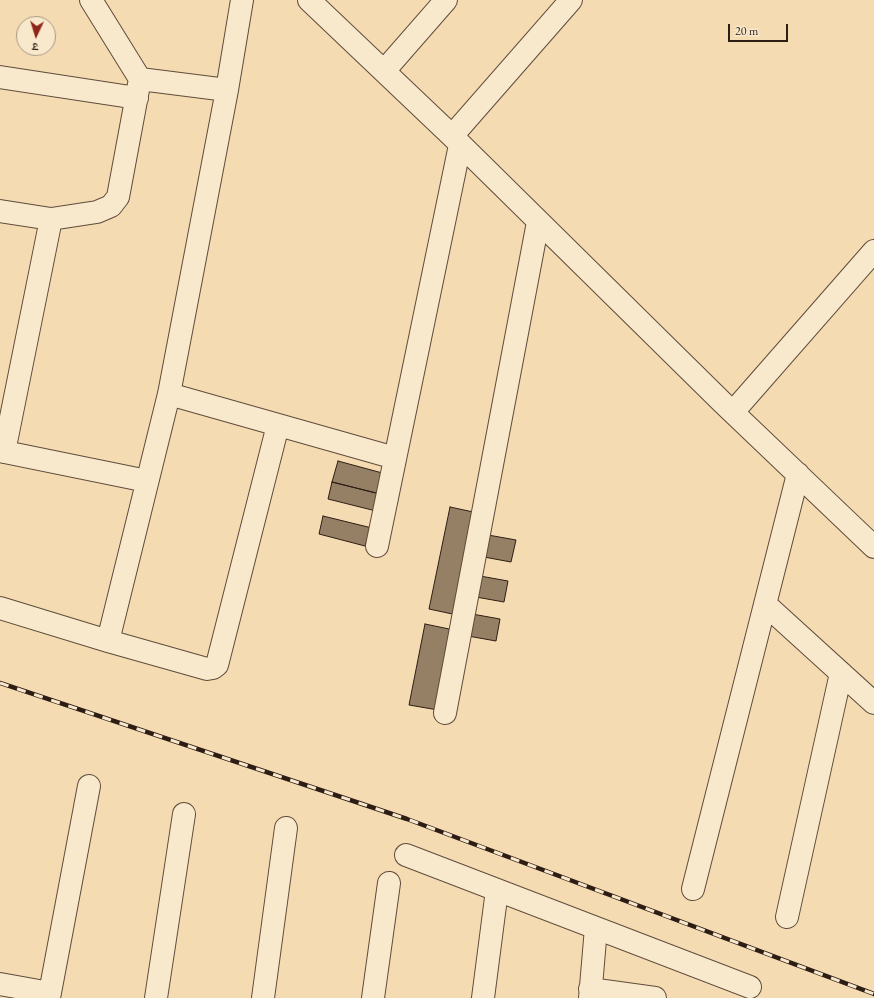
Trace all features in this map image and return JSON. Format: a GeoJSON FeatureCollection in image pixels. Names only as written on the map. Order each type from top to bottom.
{"type":"FeatureCollection","features":[{"type":"Feature","properties":{"kind":"street"},"geometry":{"type":"LineString","coordinates":[[0,211],[51,219],[97,212],[111,206],[118,198],[139,89],[91,0]]}},
{"type":"Feature","properties":{"kind":"street"},"geometry":{"type":"LineString","coordinates":[[108,641],[169,394],[227,90],[242,0]]}},
{"type":"Feature","properties":{"kind":"street"},"geometry":{"type":"LineString","coordinates":[[309,0],[456,140],[733,412],[874,547]]}},
{"type":"Feature","properties":{"kind":"street"},"geometry":{"type":"LineString","coordinates":[[384,71],[446,0]]}},
{"type":"Feature","properties":{"kind":"street"},"geometry":{"type":"LineString","coordinates":[[377,546],[456,140],[572,0]]}},
{"type":"Feature","properties":{"kind":"street"},"geometry":{"type":"LineString","coordinates":[[0,77],[139,89],[227,90]]}},
{"type":"Feature","properties":{"kind":"street"},"geometry":{"type":"LineString","coordinates":[[51,219],[2,452],[147,482]]}},
{"type":"Feature","properties":{"kind":"street"},"geometry":{"type":"LineString","coordinates":[[445,713],[538,222]]}},
{"type":"Feature","properties":{"kind":"street"},"geometry":{"type":"LineString","coordinates":[[733,412],[874,251]]}},
{"type":"Feature","properties":{"kind":"street"},"geometry":{"type":"LineString","coordinates":[[169,394],[395,458]]}},
{"type":"Feature","properties":{"kind":"street"},"geometry":{"type":"LineString","coordinates":[[0,608],[207,669],[213,668],[217,665],[278,425]]}},
{"type":"Feature","properties":{"kind":"street"},"geometry":{"type":"LineString","coordinates":[[693,890],[798,474]]}},
{"type":"Feature","properties":{"kind":"street"},"geometry":{"type":"LineString","coordinates":[[765,604],[874,703]]}},
{"type":"Feature","properties":{"kind":"street"},"geometry":{"type":"LineString","coordinates":[[787,917],[841,673]]}},
{"type":"Feature","properties":{"kind":"street"},"geometry":{"type":"LineString","coordinates":[[0,984],[50,996],[89,786]]}},
{"type":"Feature","properties":{"kind":"street"},"geometry":{"type":"LineString","coordinates":[[156,998],[184,814]]}},
{"type":"Feature","properties":{"kind":"street"},"geometry":{"type":"LineString","coordinates":[[263,998],[286,828]]}},
{"type":"Feature","properties":{"kind":"street"},"geometry":{"type":"LineString","coordinates":[[406,855],[750,986]]}},
{"type":"Feature","properties":{"kind":"street"},"geometry":{"type":"LineString","coordinates":[[373,998],[389,883]]}},
{"type":"Feature","properties":{"kind":"street"},"geometry":{"type":"LineString","coordinates":[[483,998],[496,890]]}},
{"type":"Feature","properties":{"kind":"street"},"geometry":{"type":"LineString","coordinates":[[596,928],[590,993],[655,998]]}},
{"type":"Feature","properties":{"kind":"building"},"geometry":{"type":"Polygon","coordinates":[[[338,461],[386,474],[380,494],[332,482],[338,461]]]}},
{"type":"Feature","properties":{"kind":"building"},"geometry":{"type":"Polygon","coordinates":[[[332,482],[380,494],[376,511],[328,499],[332,482]]]}},
{"type":"Feature","properties":{"kind":"building"},"geometry":{"type":"Polygon","coordinates":[[[450,507],[478,513],[457,615],[429,609],[450,507]]]}},
{"type":"Feature","properties":{"kind":"building"},"geometry":{"type":"Polygon","coordinates":[[[323,516],[372,528],[370,538],[368,537],[365,546],[319,534],[323,516]]]}},
{"type":"Feature","properties":{"kind":"building"},"geometry":{"type":"Polygon","coordinates":[[[488,535],[516,540],[511,562],[484,557],[488,535]]]}},
{"type":"Feature","properties":{"kind":"building"},"geometry":{"type":"Polygon","coordinates":[[[480,576],[508,581],[504,602],[476,597],[480,576]]]}},
{"type":"Feature","properties":{"kind":"building"},"geometry":{"type":"Polygon","coordinates":[[[472,614],[500,619],[496,641],[468,636],[472,614]]]}},
{"type":"Feature","properties":{"kind":"building"},"geometry":{"type":"Polygon","coordinates":[[[425,624],[454,630],[438,710],[409,705],[425,624]]]}},
{"type":"Feature","properties":{"kind":"railway"},"geometry":{"type":"LineString","coordinates":[[0,683],[407,819],[874,994]]}}]}
